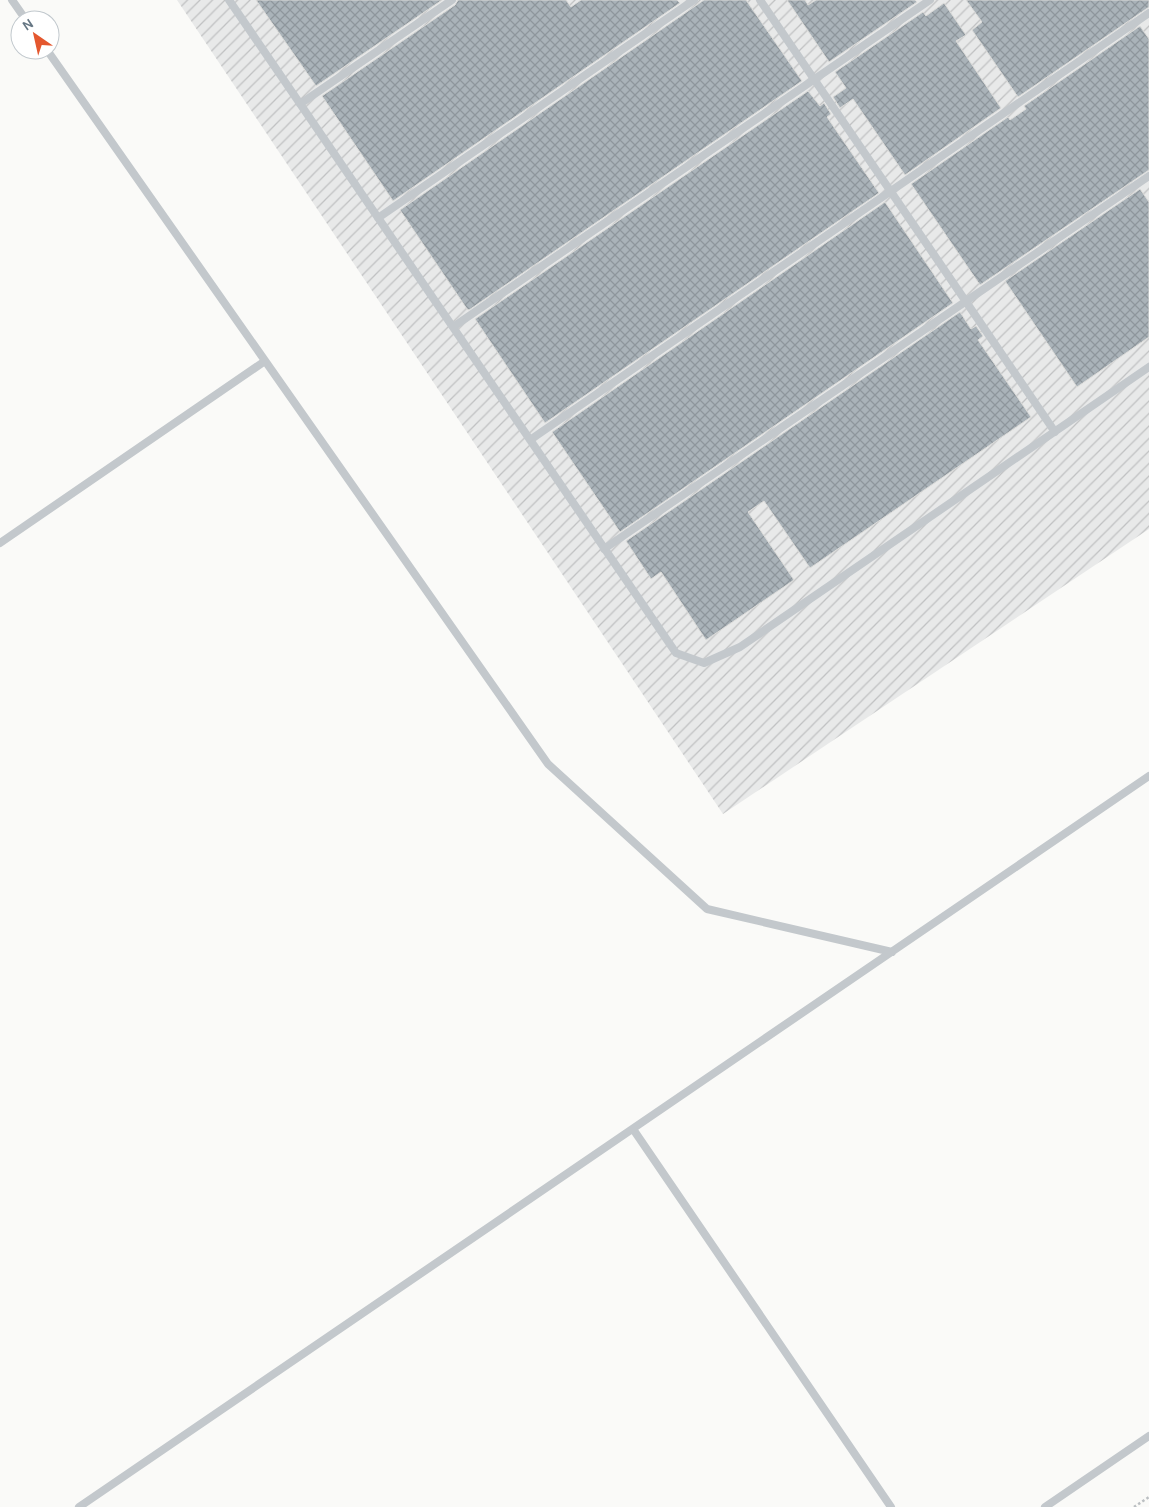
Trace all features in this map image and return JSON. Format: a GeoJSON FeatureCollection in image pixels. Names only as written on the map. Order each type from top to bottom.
{"type":"FeatureCollection","features":[{"type":"Feature","properties":{"kind":"lane"},"geometry":{"type":"LineString","coordinates":[[229,0],[676,653],[704,664],[740,647],[1149,367]]}},
{"type":"Feature","properties":{"kind":"lane"},"geometry":{"type":"LineString","coordinates":[[300,104],[452,0]]}},
{"type":"Feature","properties":{"kind":"lane"},"geometry":{"type":"LineString","coordinates":[[378,218],[694,0]]}},
{"type":"Feature","properties":{"kind":"lane"},"geometry":{"type":"LineString","coordinates":[[760,0],[1055,432]]}},
{"type":"Feature","properties":{"kind":"lane"},"geometry":{"type":"LineString","coordinates":[[453,327],[930,0]]}},
{"type":"Feature","properties":{"kind":"lane"},"geometry":{"type":"LineString","coordinates":[[530,440],[1149,13]]}},
{"type":"Feature","properties":{"kind":"lane"},"geometry":{"type":"LineString","coordinates":[[54,60],[548,764],[707,909],[892,952]]}},
{"type":"Feature","properties":{"kind":"lane"},"geometry":{"type":"LineString","coordinates":[[604,549],[1149,176]]}},
{"type":"Feature","properties":{"kind":"lane"},"geometry":{"type":"LineString","coordinates":[[0,543],[266,361]]}},
{"type":"Feature","properties":{"kind":"lane"},"geometry":{"type":"LineString","coordinates":[[79,1507],[1149,776]]}},
{"type":"Feature","properties":{"kind":"lane"},"geometry":{"type":"LineString","coordinates":[[633,1129],[891,1507]]}},
{"type":"Feature","properties":{"kind":"lane"},"geometry":{"type":"LineString","coordinates":[[1045,1507],[1149,1436]]}},
{"type":"Feature","properties":{"kind":"path"},"geometry":{"type":"LineString","coordinates":[[1134,1507],[1149,1496]]}},
{"type":"Feature","properties":{"kind":"shaded area"},"geometry":{"type":"Polygon","coordinates":[[[177,0],[1149,0],[1149,529],[723,814],[177,0]]]}},
{"type":"Feature","properties":{"kind":"building"},"geometry":{"type":"Polygon","coordinates":[[[256,0],[442,0],[316,86],[256,0]]]}},
{"type":"Feature","properties":{"kind":"building"},"geometry":{"type":"Polygon","coordinates":[[[458,0],[566,0],[571,7],[581,0],[677,0],[680,3],[393,201],[322,96],[455,5],[458,0]]]}},
{"type":"Feature","properties":{"kind":"building"},"geometry":{"type":"Polygon","coordinates":[[[704,0],[746,0],[802,81],[469,310],[467,309],[400,210],[704,0]]]}},
{"type":"Feature","properties":{"kind":"building"},"geometry":{"type":"Polygon","coordinates":[[[787,0],[805,0],[808,5],[816,0],[915,0],[917,2],[829,62],[787,0]]]}},
{"type":"Feature","properties":{"kind":"building"},"geometry":{"type":"Polygon","coordinates":[[[966,0],[1149,0],[1149,7],[1018,97],[972,30],[982,22],[966,0]]]}},
{"type":"Feature","properties":{"kind":"building"},"geometry":{"type":"Polygon","coordinates":[[[944,3],[966,35],[956,41],[1001,108],[905,175],[853,99],[840,108],[833,97],[846,88],[835,72],[923,12],[926,16],[944,3]]]}},
{"type":"Feature","properties":{"kind":"building"},"geometry":{"type":"Polygon","coordinates":[[[1140,26],[1149,39],[1149,170],[980,285],[911,184],[1008,117],[1010,120],[1026,109],[1024,106],[1140,26]]]}},
{"type":"Feature","properties":{"kind":"building"},"geometry":{"type":"Polygon","coordinates":[[[808,91],[820,106],[824,103],[831,114],[827,117],[879,193],[545,423],[475,319],[808,91]]]}},
{"type":"Feature","properties":{"kind":"building"},"geometry":{"type":"Polygon","coordinates":[[[1140,189],[1149,202],[1149,337],[1077,387],[1005,281],[1140,189]]]}},
{"type":"Feature","properties":{"kind":"building"},"geometry":{"type":"Polygon","coordinates":[[[885,202],[953,303],[620,532],[552,432],[885,202]]]}},
{"type":"Feature","properties":{"kind":"building"},"geometry":{"type":"Polygon","coordinates":[[[960,312],[971,329],[976,326],[983,336],[978,340],[1031,417],[810,568],[764,501],[748,512],[794,580],[706,640],[661,572],[651,579],[626,541],[960,312]]]}}]}
